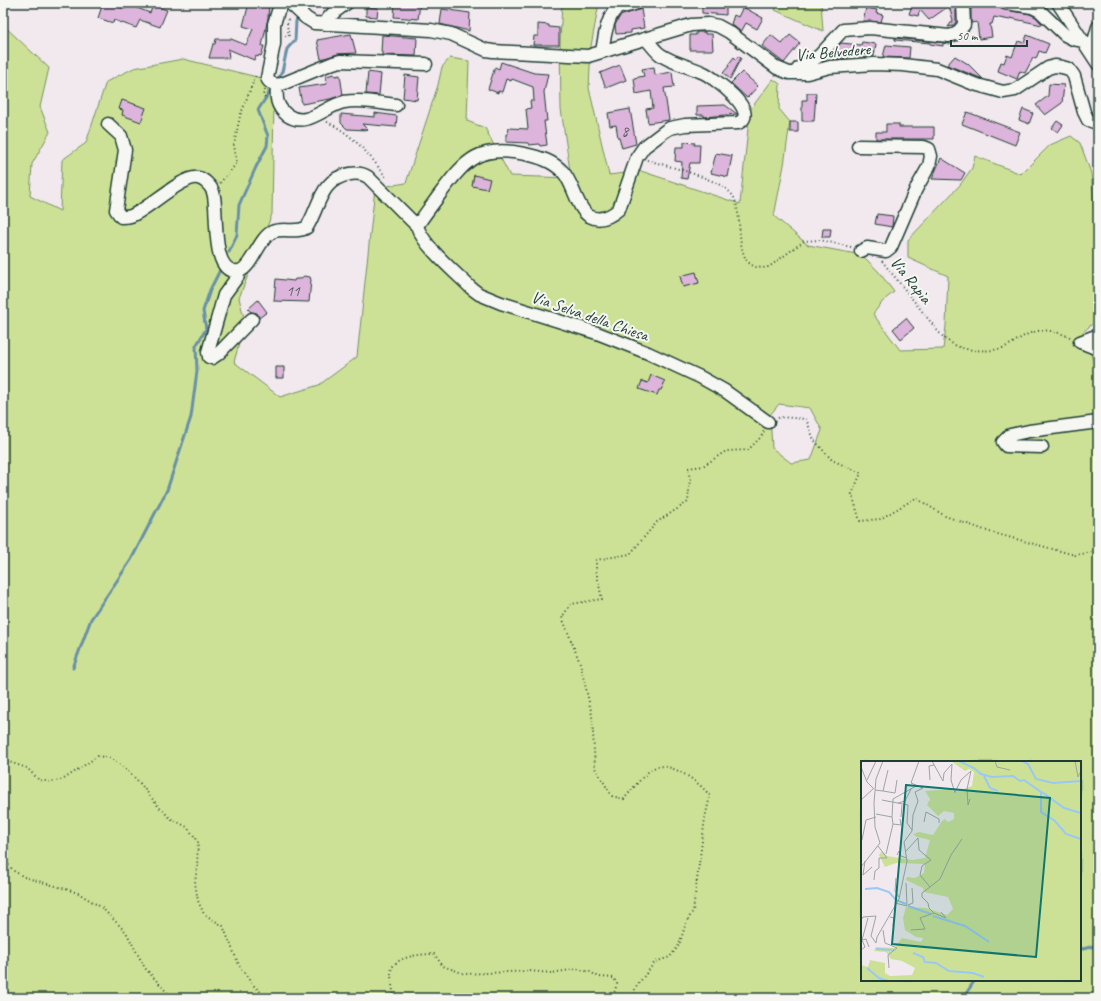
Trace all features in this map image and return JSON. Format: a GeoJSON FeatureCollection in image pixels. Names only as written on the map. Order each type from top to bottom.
{"type":"FeatureCollection","features":[{"type":"Feature","properties":{"kind":"street"},"geometry":{"type":"LineString","coordinates":[[325,24],[334,12],[347,3]]}},
{"type":"Feature","properties":{"kind":"street"},"geometry":{"type":"LineString","coordinates":[[602,52],[609,19],[613,12],[618,8],[637,3]]}},
{"type":"Feature","properties":{"kind":"street"},"geometry":{"type":"LineString","coordinates":[[795,73],[799,68],[819,56],[843,30],[870,28],[949,36],[956,34],[964,25],[963,3]]}},
{"type":"Feature","properties":{"kind":"street"},"geometry":{"type":"LineString","coordinates":[[1006,3],[1032,7],[1040,11],[1065,35],[1084,41]]}},
{"type":"Feature","properties":{"kind":"street"},"geometry":{"type":"LineString","coordinates":[[1058,3],[1098,64]]}},
{"type":"Feature","properties":{"kind":"street"},"geometry":{"type":"LineString","coordinates":[[288,4],[278,11],[274,24],[274,44],[267,78],[274,84],[282,84],[340,61],[426,64]]}},
{"type":"Feature","properties":{"kind":"street","name":"Via Belvedere"},"geometry":{"type":"LineString","coordinates":[[288,4],[312,23],[431,30],[451,34],[486,50],[502,52],[583,56],[602,52],[692,25],[708,24],[718,26],[729,32],[783,71],[795,73],[807,73],[830,67],[874,64],[903,65],[937,69],[974,84],[1003,92],[1015,90],[1048,68],[1062,66],[1069,69],[1074,76],[1086,117],[1090,122],[1098,121]]}},
{"type":"Feature","properties":{"kind":"street"},"geometry":{"type":"LineString","coordinates":[[1091,52],[1098,27]]}},
{"type":"Feature","properties":{"kind":"street"},"geometry":{"type":"LineString","coordinates":[[417,226],[456,173],[470,160],[480,154],[504,151],[515,152],[546,160],[554,164],[564,173],[581,208],[594,218],[601,219],[613,215],[619,209],[637,157],[644,147],[664,131],[670,128],[685,125],[738,123],[743,120],[745,116],[744,109],[741,104],[715,80],[696,69],[660,54],[646,39]]}},
{"type":"Feature","properties":{"kind":"street"},"geometry":{"type":"LineString","coordinates":[[274,84],[276,99],[279,107],[290,116],[299,119],[317,116],[332,106],[347,102],[396,104]]}},
{"type":"Feature","properties":{"kind":"street"},"geometry":{"type":"LineString","coordinates":[[108,124],[122,136],[125,150],[116,210],[121,217],[133,215],[187,180],[198,178],[207,183],[213,192],[217,240],[221,260],[224,265],[239,271],[238,276],[224,295],[208,352],[209,357],[212,358],[218,354],[252,318]]}},
{"type":"Feature","properties":{"kind":"street"},"geometry":{"type":"LineString","coordinates":[[858,146],[924,147],[929,149],[931,156],[930,166],[916,189],[891,248],[886,251],[866,248],[860,251]]}},
{"type":"Feature","properties":{"kind":"street","name":"Via Selva della Chiesa"},"geometry":{"type":"LineString","coordinates":[[239,271],[248,264],[269,234],[275,231],[295,230],[307,227],[327,186],[340,177],[361,174],[368,177],[417,226],[420,235],[427,244],[471,288],[479,294],[514,308],[597,333],[648,353],[700,377],[725,391],[768,422]]}},
{"type":"Feature","properties":{"kind":"street"},"geometry":{"type":"LineString","coordinates":[[1080,342],[1098,336]]}},
{"type":"Feature","properties":{"kind":"street"},"geometry":{"type":"LineString","coordinates":[[1080,342],[1098,349]]}},
{"type":"Feature","properties":{"kind":"street"},"geometry":{"type":"LineString","coordinates":[[1042,448],[1006,446],[1003,442],[1010,435],[1029,430],[1098,422]]}},
{"type":"Feature","properties":{"kind":"path"},"geometry":{"type":"LineString","coordinates":[[288,19],[287,24],[289,36]]}},
{"type":"Feature","properties":{"kind":"path"},"geometry":{"type":"LineString","coordinates":[[213,192],[237,163],[234,145],[240,116],[256,75]]}},
{"type":"Feature","properties":{"kind":"path"},"geometry":{"type":"LineString","coordinates":[[323,121],[336,127],[366,152],[373,159],[390,184]]}},
{"type":"Feature","properties":{"kind":"path"},"geometry":{"type":"LineString","coordinates":[[637,157],[711,180],[726,188],[731,193],[737,205],[744,258],[753,266],[764,268],[769,267],[801,242],[808,240],[831,242],[860,251]]}},
{"type":"Feature","properties":{"kind":"path","name":"Via Rapìa"},"geometry":{"type":"LineString","coordinates":[[878,259],[886,266],[941,335],[948,341],[961,348],[996,350],[1005,347],[1032,332],[1039,331],[1056,332],[1080,342]]}},
{"type":"Feature","properties":{"kind":"path"},"geometry":{"type":"LineString","coordinates":[[634,998],[635,988],[655,962],[670,957],[679,945],[686,923],[694,911],[705,818],[710,796],[705,789],[683,773],[663,766],[652,768],[624,799],[612,796],[595,768],[592,715],[580,664],[562,617],[571,604],[602,598],[596,571],[596,560],[630,554],[657,522],[688,502],[690,479],[688,468],[703,466],[726,451],[748,450],[761,437],[768,422],[780,417],[806,419],[814,440],[832,460],[861,473],[852,494],[860,521],[880,519],[916,498],[945,516],[990,532],[1075,555],[1098,551]]}},
{"type":"Feature","properties":{"kind":"path"},"geometry":{"type":"LineString","coordinates":[[3,760],[27,768],[39,780],[51,782],[64,780],[98,756],[110,758],[122,766],[139,782],[158,806],[170,818],[187,827],[198,841],[198,867],[195,883],[198,901],[204,914],[223,926],[239,965],[252,984],[267,998]]}},
{"type":"Feature","properties":{"kind":"path"},"geometry":{"type":"LineString","coordinates":[[3,859],[14,871],[24,877],[78,894],[100,907],[111,916],[126,932],[146,968],[172,998]]}},
{"type":"Feature","properties":{"kind":"path"},"geometry":{"type":"LineString","coordinates":[[394,998],[391,971],[396,962],[417,954],[434,954],[443,966],[465,974],[529,972],[552,973],[576,969],[590,972],[599,977],[614,978],[617,984],[614,993],[620,998]]}},
{"type":"Feature","properties":{"kind":"green space"},"geometry":{"type":"Polygon","coordinates":[[[562,3],[599,3],[591,46],[589,88],[609,175],[641,171],[740,204],[750,110],[773,79],[780,84],[779,109],[790,122],[784,165],[774,216],[808,245],[862,255],[878,271],[894,292],[884,300],[873,314],[900,350],[943,349],[946,326],[948,276],[908,258],[908,240],[960,185],[972,168],[975,156],[1021,174],[1050,145],[1071,136],[1080,143],[1091,173],[1098,241],[1098,319],[1083,332],[1098,375],[1098,998],[3,998],[3,25],[49,68],[40,107],[50,132],[32,164],[30,196],[60,211],[62,160],[86,143],[106,82],[134,68],[183,59],[261,78],[274,103],[272,214],[239,298],[245,322],[234,362],[280,397],[319,385],[357,357],[375,188],[406,183],[438,85],[442,67],[450,58],[469,61],[467,121],[485,128],[510,176],[571,178],[561,109],[560,41],[562,3]],[[779,404],[770,415],[772,448],[791,463],[811,460],[822,430],[810,408],[779,404]]]}},
{"type":"Feature","properties":{"kind":"green space"},"geometry":{"type":"Polygon","coordinates":[[[778,3],[821,3],[823,31],[775,10],[778,3]]]}},
{"type":"Feature","properties":{"kind":"building"},"geometry":{"type":"Polygon","coordinates":[[[103,3],[108,3],[125,9],[127,4],[150,13],[153,5],[167,10],[160,27],[140,20],[136,28],[114,20],[113,23],[98,18],[103,3]]]}},
{"type":"Feature","properties":{"kind":"building"},"geometry":{"type":"Polygon","coordinates":[[[249,3],[269,3],[268,18],[262,46],[264,46],[261,56],[256,56],[254,60],[228,49],[229,58],[209,58],[216,39],[231,39],[246,45],[253,29],[243,26],[249,3]]]}},
{"type":"Feature","properties":{"kind":"building"},"geometry":{"type":"Polygon","coordinates":[[[395,3],[420,3],[418,19],[394,17],[395,3]]]}},
{"type":"Feature","properties":{"kind":"building"},"geometry":{"type":"Polygon","coordinates":[[[913,3],[956,3],[956,22],[953,26],[948,27],[953,20],[949,6],[929,20],[920,10],[918,16],[909,14],[913,3]]]}},
{"type":"Feature","properties":{"kind":"building"},"geometry":{"type":"Polygon","coordinates":[[[971,3],[999,3],[1001,9],[1030,14],[1036,17],[1042,25],[1010,18],[1010,20],[994,17],[992,24],[990,24],[992,37],[979,39],[977,22],[971,23],[971,3]]]}},
{"type":"Feature","properties":{"kind":"building"},"geometry":{"type":"Polygon","coordinates":[[[702,4],[726,5],[726,15],[702,13],[702,4]]]}},
{"type":"Feature","properties":{"kind":"building"},"geometry":{"type":"Polygon","coordinates":[[[366,7],[378,8],[377,17],[366,16],[366,7]]]}},
{"type":"Feature","properties":{"kind":"building"},"geometry":{"type":"Polygon","coordinates":[[[743,7],[763,18],[757,29],[746,23],[741,32],[731,24],[734,15],[738,17],[743,7]]]}},
{"type":"Feature","properties":{"kind":"building"},"geometry":{"type":"Polygon","coordinates":[[[866,8],[877,10],[876,13],[883,15],[881,22],[863,21],[866,8]]]}},
{"type":"Feature","properties":{"kind":"building"},"geometry":{"type":"Polygon","coordinates":[[[442,9],[470,13],[469,31],[440,24],[442,9]]]}},
{"type":"Feature","properties":{"kind":"building"},"geometry":{"type":"Polygon","coordinates":[[[641,9],[644,28],[631,30],[631,33],[616,34],[615,25],[620,16],[641,9]]]}},
{"type":"Feature","properties":{"kind":"building"},"geometry":{"type":"Polygon","coordinates":[[[538,24],[559,28],[559,45],[533,45],[534,36],[538,36],[538,24]]]}},
{"type":"Feature","properties":{"kind":"building"},"geometry":{"type":"Polygon","coordinates":[[[696,32],[712,34],[713,50],[690,50],[690,35],[696,35],[696,32]]]}},
{"type":"Feature","properties":{"kind":"building"},"geometry":{"type":"Polygon","coordinates":[[[351,34],[356,53],[338,54],[321,59],[317,40],[351,34]]]}},
{"type":"Feature","properties":{"kind":"building"},"geometry":{"type":"Polygon","coordinates":[[[382,35],[417,38],[416,56],[382,55],[382,35]]]}},
{"type":"Feature","properties":{"kind":"building"},"geometry":{"type":"Polygon","coordinates":[[[771,35],[782,44],[790,35],[800,43],[784,63],[762,46],[771,35]]]}},
{"type":"Feature","properties":{"kind":"building"},"geometry":{"type":"Polygon","coordinates":[[[1027,35],[1049,44],[1045,53],[1039,51],[1036,59],[1033,58],[1025,73],[1020,71],[1017,79],[998,71],[1001,62],[1004,63],[1007,55],[1012,57],[1018,41],[1024,43],[1027,35]]]}},
{"type":"Feature","properties":{"kind":"building"},"geometry":{"type":"Polygon","coordinates":[[[895,38],[950,43],[950,44],[943,43],[943,46],[930,43],[895,40],[895,38]]]}},
{"type":"Feature","properties":{"kind":"building"},"geometry":{"type":"Polygon","coordinates":[[[862,42],[876,44],[874,56],[848,52],[848,58],[830,59],[831,54],[841,43],[861,45],[862,42]]]}},
{"type":"Feature","properties":{"kind":"building"},"geometry":{"type":"Polygon","coordinates":[[[886,45],[910,47],[909,58],[883,57],[886,45]]]}},
{"type":"Feature","properties":{"kind":"building"},"geometry":{"type":"Polygon","coordinates":[[[738,56],[741,58],[730,79],[723,73],[734,57],[736,59],[738,56]]]}},
{"type":"Feature","properties":{"kind":"building"},"geometry":{"type":"Polygon","coordinates":[[[955,56],[968,64],[983,79],[947,65],[955,56]]]}},
{"type":"Feature","properties":{"kind":"building"},"geometry":{"type":"Polygon","coordinates":[[[501,62],[534,73],[548,74],[544,92],[547,121],[544,121],[547,145],[540,146],[539,144],[529,145],[528,143],[506,142],[506,134],[508,134],[509,128],[528,129],[526,109],[531,108],[530,101],[534,101],[533,87],[512,79],[511,81],[506,79],[502,92],[498,91],[498,93],[488,89],[495,67],[499,69],[501,62]]]}},
{"type":"Feature","properties":{"kind":"building"},"geometry":{"type":"Polygon","coordinates":[[[620,65],[626,80],[606,88],[600,73],[620,65]]]}},
{"type":"Feature","properties":{"kind":"building"},"geometry":{"type":"Polygon","coordinates":[[[654,67],[655,75],[672,72],[674,87],[664,88],[669,120],[648,123],[646,109],[653,108],[651,91],[636,94],[634,78],[644,76],[642,69],[654,67]]]}},
{"type":"Feature","properties":{"kind":"building"},"geometry":{"type":"Polygon","coordinates":[[[368,72],[381,74],[379,95],[366,94],[368,72]]]}},
{"type":"Feature","properties":{"kind":"building"},"geometry":{"type":"Polygon","coordinates":[[[742,72],[758,86],[747,98],[731,83],[742,72]]]}},
{"type":"Feature","properties":{"kind":"building"},"geometry":{"type":"Polygon","coordinates":[[[334,74],[335,76],[340,75],[343,95],[302,104],[299,88],[327,84],[326,76],[334,74]]]}},
{"type":"Feature","properties":{"kind":"building"},"geometry":{"type":"Polygon","coordinates":[[[405,75],[419,77],[417,100],[403,98],[405,75]]]}},
{"type":"Feature","properties":{"kind":"building"},"geometry":{"type":"Polygon","coordinates":[[[1049,84],[1064,85],[1062,103],[1045,115],[1036,105],[1048,96],[1049,84]]]}},
{"type":"Feature","properties":{"kind":"building"},"geometry":{"type":"Polygon","coordinates":[[[807,93],[816,93],[814,121],[802,121],[802,100],[807,100],[807,93]]]}},
{"type":"Feature","properties":{"kind":"building"},"geometry":{"type":"Polygon","coordinates":[[[122,100],[146,108],[141,122],[122,115],[123,110],[119,109],[122,100]]]}},
{"type":"Feature","properties":{"kind":"building"},"geometry":{"type":"Polygon","coordinates":[[[725,105],[737,114],[704,117],[704,115],[697,115],[697,106],[725,105]]]}},
{"type":"Feature","properties":{"kind":"building"},"geometry":{"type":"Polygon","coordinates":[[[630,109],[636,144],[622,148],[618,138],[616,125],[610,126],[608,113],[630,109]]]}},
{"type":"Feature","properties":{"kind":"building"},"geometry":{"type":"Polygon","coordinates":[[[1023,109],[1033,113],[1029,124],[1019,120],[1023,109]]]}},
{"type":"Feature","properties":{"kind":"building"},"geometry":{"type":"Polygon","coordinates":[[[967,112],[1020,132],[1015,145],[962,124],[967,112]]]}},
{"type":"Feature","properties":{"kind":"building"},"geometry":{"type":"Polygon","coordinates":[[[375,113],[397,116],[396,127],[362,124],[368,130],[347,129],[341,123],[341,114],[375,117],[375,113]]]}},
{"type":"Feature","properties":{"kind":"building"},"geometry":{"type":"Polygon","coordinates":[[[1057,121],[1063,125],[1058,132],[1052,128],[1057,121]]]}},
{"type":"Feature","properties":{"kind":"building"},"geometry":{"type":"Polygon","coordinates":[[[790,122],[798,122],[798,132],[790,132],[790,122]]]}},
{"type":"Feature","properties":{"kind":"building"},"geometry":{"type":"Polygon","coordinates":[[[886,124],[899,124],[899,127],[934,127],[934,139],[876,139],[876,132],[886,132],[886,124]]]}},
{"type":"Feature","properties":{"kind":"building"},"geometry":{"type":"Polygon","coordinates":[[[684,142],[700,145],[699,163],[690,163],[687,179],[681,178],[682,162],[675,161],[676,147],[684,147],[684,142]]]}},
{"type":"Feature","properties":{"kind":"building"},"geometry":{"type":"Polygon","coordinates":[[[716,153],[732,156],[728,177],[711,173],[716,153]]]}},
{"type":"Feature","properties":{"kind":"building"},"geometry":{"type":"Polygon","coordinates":[[[941,158],[965,173],[961,180],[932,179],[941,158]]]}},
{"type":"Feature","properties":{"kind":"building"},"geometry":{"type":"Polygon","coordinates":[[[474,175],[490,179],[487,189],[472,186],[474,175]]]}},
{"type":"Feature","properties":{"kind":"building"},"geometry":{"type":"Polygon","coordinates":[[[877,214],[893,216],[892,227],[875,224],[877,214]]]}},
{"type":"Feature","properties":{"kind":"building"},"geometry":{"type":"Polygon","coordinates":[[[823,229],[831,229],[830,237],[822,237],[823,229]]]}},
{"type":"Feature","properties":{"kind":"building"},"geometry":{"type":"Polygon","coordinates":[[[696,272],[699,283],[683,287],[680,276],[696,272]]]}},
{"type":"Feature","properties":{"kind":"building"},"geometry":{"type":"Polygon","coordinates":[[[304,276],[310,277],[311,280],[309,302],[274,301],[276,279],[294,281],[295,279],[300,279],[304,276]]]}},
{"type":"Feature","properties":{"kind":"building"},"geometry":{"type":"Polygon","coordinates":[[[258,300],[267,312],[259,318],[257,313],[251,312],[248,309],[258,300]]]}},
{"type":"Feature","properties":{"kind":"building"},"geometry":{"type":"Polygon","coordinates":[[[906,318],[914,328],[901,339],[893,329],[906,318]]]}},
{"type":"Feature","properties":{"kind":"building"},"geometry":{"type":"Polygon","coordinates":[[[276,367],[284,367],[284,378],[276,378],[276,367]]]}},
{"type":"Feature","properties":{"kind":"building"},"geometry":{"type":"Polygon","coordinates":[[[651,375],[665,381],[657,395],[639,389],[642,381],[648,383],[651,375]]]}},
{"type":"Feature","properties":{"kind":"waterway"},"geometry":{"type":"LineString","coordinates":[[302,10],[305,5],[310,3]]}},
{"type":"Feature","properties":{"kind":"waterway"},"geometry":{"type":"LineString","coordinates":[[276,82],[282,72],[287,49],[295,40],[296,21],[300,15]]}},
{"type":"Feature","properties":{"kind":"waterway"},"geometry":{"type":"LineString","coordinates":[[229,252],[237,235],[239,205],[267,146],[268,136],[258,110],[273,87]]}},
{"type":"Feature","properties":{"kind":"waterway"},"geometry":{"type":"LineString","coordinates":[[73,668],[91,619],[131,560],[167,490],[191,417],[197,371],[196,346],[206,329],[203,311],[210,290],[221,268]]}},
{"type":"Feature","properties":{"kind":"waterway"},"geometry":{"type":"LineString","coordinates":[[1081,948],[1098,945]]}},
{"type":"Feature","properties":{"kind":"waterway"},"geometry":{"type":"LineString","coordinates":[[963,998],[974,981]]}}]}
